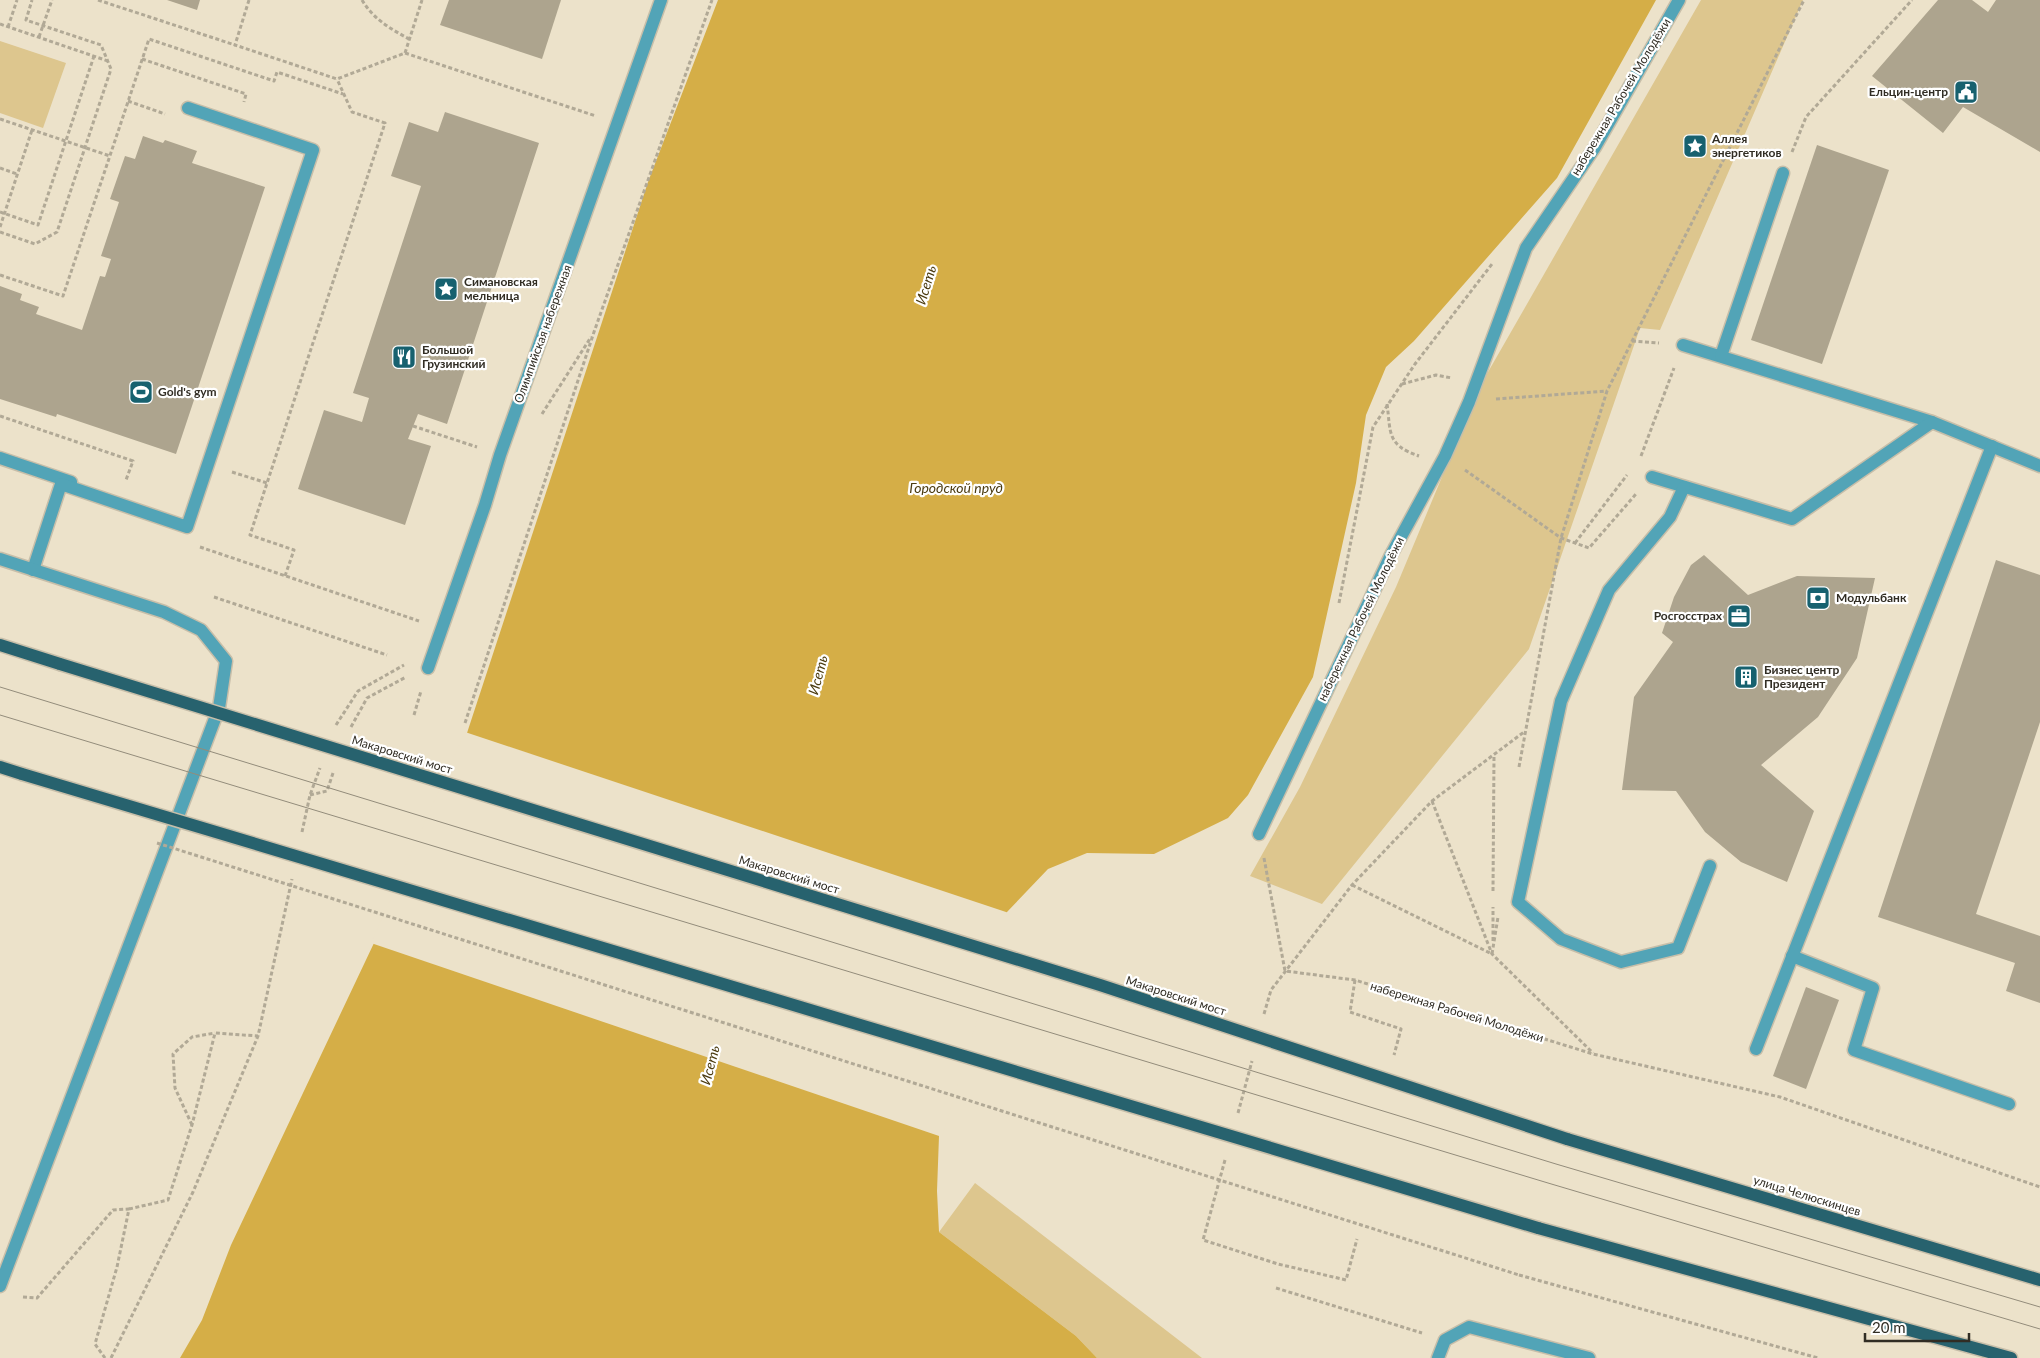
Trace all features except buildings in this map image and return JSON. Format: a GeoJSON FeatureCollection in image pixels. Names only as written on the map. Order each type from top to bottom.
{"type":"FeatureCollection","features":[{"type":"Feature","properties":{"kind":"main road","name":"Макаровский мост"},"geometry":{"type":"LineString","coordinates":[[0,645],[1090,982],[1567,1139]]}},
{"type":"Feature","properties":{"kind":"main road"},"geometry":{"type":"LineString","coordinates":[[0,767],[1538,1228],[2011,1358]]}},
{"type":"Feature","properties":{"kind":"main road","name":"улица Челюскинцев"},"geometry":{"type":"LineString","coordinates":[[1567,1139],[2040,1280]]}},
{"type":"Feature","properties":{"kind":"street","name":"Олимпийская набережная"},"geometry":{"type":"LineString","coordinates":[[428,668],[660,0]]}},
{"type":"Feature","properties":{"kind":"street","name":"набережная Рабочей Молодёжи"},"geometry":{"type":"LineString","coordinates":[[1259,834],[1387,564],[1445,456],[1471,397],[1526,248],[1595,147],[1679,0]]}},
{"type":"Feature","properties":{"kind":"street"},"geometry":{"type":"LineString","coordinates":[[36,571],[61,484],[187,527],[312,150],[188,108]]}},
{"type":"Feature","properties":{"kind":"street"},"geometry":{"type":"LineString","coordinates":[[1721,356],[1783,173]]}},
{"type":"Feature","properties":{"kind":"street"},"geometry":{"type":"LineString","coordinates":[[1683,344],[1932,422],[2040,466]]}},
{"type":"Feature","properties":{"kind":"street"},"geometry":{"type":"LineString","coordinates":[[1652,477],[1792,519],[1932,422]]}},
{"type":"Feature","properties":{"kind":"street"},"geometry":{"type":"LineString","coordinates":[[1756,1049],[1992,446]]}},
{"type":"Feature","properties":{"kind":"street"},"geometry":{"type":"LineString","coordinates":[[0,458],[99,491]]}},
{"type":"Feature","properties":{"kind":"street"},"geometry":{"type":"LineString","coordinates":[[1684,486],[1670,517],[1608,590],[1561,701],[1518,902],[1561,939],[1621,962],[1678,948],[1710,866]]}},
{"type":"Feature","properties":{"kind":"street"},"geometry":{"type":"LineString","coordinates":[[0,559],[164,612],[201,630],[226,661],[219,708],[0,1286]]}},
{"type":"Feature","properties":{"kind":"street"},"geometry":{"type":"LineString","coordinates":[[1792,956],[1873,988],[1854,1050],[2009,1104]]}},
{"type":"Feature","properties":{"kind":"street"},"geometry":{"type":"LineString","coordinates":[[1438,1358],[1445,1340],[1469,1327],[1589,1358]]}},
{"type":"Feature","properties":{"kind":"path"},"geometry":{"type":"LineString","coordinates":[[8,27],[17,0]]}},
{"type":"Feature","properties":{"kind":"path"},"geometry":{"type":"LineString","coordinates":[[0,232],[35,244],[57,232],[112,69],[101,45],[26,20],[32,0]]}},
{"type":"Feature","properties":{"kind":"path"},"geometry":{"type":"LineString","coordinates":[[39,37],[52,0]]}},
{"type":"Feature","properties":{"kind":"path"},"geometry":{"type":"LineString","coordinates":[[98,0],[337,79],[405,53],[618,123]]}},
{"type":"Feature","properties":{"kind":"path"},"geometry":{"type":"LineString","coordinates":[[234,45],[249,0]]}},
{"type":"Feature","properties":{"kind":"path"},"geometry":{"type":"LineString","coordinates":[[362,0],[369,11],[391,30],[409,39]]}},
{"type":"Feature","properties":{"kind":"path"},"geometry":{"type":"LineString","coordinates":[[405,53],[422,0]]}},
{"type":"Feature","properties":{"kind":"path"},"geometry":{"type":"LineString","coordinates":[[465,723],[594,332],[712,0]]}},
{"type":"Feature","properties":{"kind":"path"},"geometry":{"type":"LineString","coordinates":[[1263,1019],[1271,990],[1352,885],[1432,801],[1524,732],[1561,538],[1607,391],[1804,0]]}},
{"type":"Feature","properties":{"kind":"path"},"geometry":{"type":"LineString","coordinates":[[1783,173],[1806,117],[1912,0]]}},
{"type":"Feature","properties":{"kind":"path"},"geometry":{"type":"LineString","coordinates":[[0,24],[108,61]]}},
{"type":"Feature","properties":{"kind":"path"},"geometry":{"type":"LineString","coordinates":[[0,275],[63,296],[149,39],[274,81],[277,72],[343,94]]}},
{"type":"Feature","properties":{"kind":"path"},"geometry":{"type":"LineString","coordinates":[[2,213],[38,225],[94,56]]}},
{"type":"Feature","properties":{"kind":"path"},"geometry":{"type":"LineString","coordinates":[[285,576],[294,550],[250,536],[385,123],[352,112],[337,79]]}},
{"type":"Feature","properties":{"kind":"path"},"geometry":{"type":"LineString","coordinates":[[0,119],[110,156]]}},
{"type":"Feature","properties":{"kind":"path"},"geometry":{"type":"LineString","coordinates":[[0,227],[2,213],[18,174],[32,130]]}},
{"type":"Feature","properties":{"kind":"path"},"geometry":{"type":"LineString","coordinates":[[0,168],[18,174]]}},
{"type":"Feature","properties":{"kind":"path"},"geometry":{"type":"LineString","coordinates":[[1338,608],[1373,427],[1387,404],[1459,304],[1496,259]]}},
{"type":"Feature","properties":{"kind":"path"},"geometry":{"type":"LineString","coordinates":[[1641,457],[1683,344]]}},
{"type":"Feature","properties":{"kind":"path"},"geometry":{"type":"LineString","coordinates":[[1402,384],[1436,375],[1446,376],[1467,387],[1471,397],[1607,391]]}},
{"type":"Feature","properties":{"kind":"path"},"geometry":{"type":"LineString","coordinates":[[1387,404],[1390,433],[1396,444],[1406,452],[1418,456],[1445,456],[1561,538],[1589,548],[1652,477]]}},
{"type":"Feature","properties":{"kind":"path"},"geometry":{"type":"LineString","coordinates":[[0,416],[133,460],[124,488]]}},
{"type":"Feature","properties":{"kind":"path"},"geometry":{"type":"LineString","coordinates":[[413,426],[479,447]]}},
{"type":"Feature","properties":{"kind":"path"},"geometry":{"type":"LineString","coordinates":[[230,472],[267,483]]}},
{"type":"Feature","properties":{"kind":"path"},"geometry":{"type":"LineString","coordinates":[[1575,543],[1629,472]]}},
{"type":"Feature","properties":{"kind":"path"},"geometry":{"type":"LineString","coordinates":[[195,546],[441,628]]}},
{"type":"Feature","properties":{"kind":"path"},"geometry":{"type":"LineString","coordinates":[[214,597],[387,655]]}},
{"type":"Feature","properties":{"kind":"path"},"geometry":{"type":"LineString","coordinates":[[336,726],[339,718],[358,691],[409,662]]}},
{"type":"Feature","properties":{"kind":"path"},"geometry":{"type":"LineString","coordinates":[[348,735],[355,716],[367,698],[391,684],[428,668]]}},
{"type":"Feature","properties":{"kind":"path"},"geometry":{"type":"LineString","coordinates":[[1493,894],[1494,755]]}},
{"type":"Feature","properties":{"kind":"path"},"geometry":{"type":"LineString","coordinates":[[302,834],[310,795],[323,761]]}},
{"type":"Feature","properties":{"kind":"path"},"geometry":{"type":"LineString","coordinates":[[310,795],[327,791],[334,772]]}},
{"type":"Feature","properties":{"kind":"path"},"geometry":{"type":"LineString","coordinates":[[1432,801],[1492,954]]}},
{"type":"Feature","properties":{"kind":"path"},"geometry":{"type":"LineString","coordinates":[[1259,834],[1285,971]]}},
{"type":"Feature","properties":{"kind":"path"},"geometry":{"type":"LineString","coordinates":[[157,842],[1519,1275],[1818,1358]]}},
{"type":"Feature","properties":{"kind":"path"},"geometry":{"type":"LineString","coordinates":[[111,1358],[193,1192],[258,1036],[293,872]]}},
{"type":"Feature","properties":{"kind":"path"},"geometry":{"type":"LineString","coordinates":[[1352,885],[1492,954],[1593,1054]]}},
{"type":"Feature","properties":{"kind":"path"},"geometry":{"type":"LineString","coordinates":[[1492,954],[1493,904]]}},
{"type":"Feature","properties":{"kind":"path","name":"набережная Рабочей Молодёжи"},"geometry":{"type":"LineString","coordinates":[[1285,971],[1355,980],[1593,1054],[1780,1098],[2040,1187]]}},
{"type":"Feature","properties":{"kind":"path"},"geometry":{"type":"LineString","coordinates":[[1355,980],[1350,1012],[1401,1029],[1394,1054]]}},
{"type":"Feature","properties":{"kind":"path"},"geometry":{"type":"LineString","coordinates":[[192,1125],[175,1088],[173,1054],[192,1037],[215,1033],[258,1036]]}},
{"type":"Feature","properties":{"kind":"path"},"geometry":{"type":"LineString","coordinates":[[22,1296],[37,1298],[112,1210],[129,1210],[168,1200],[192,1125],[215,1033]]}},
{"type":"Feature","properties":{"kind":"path"},"geometry":{"type":"LineString","coordinates":[[1237,1115],[1253,1057]]}},
{"type":"Feature","properties":{"kind":"path"},"geometry":{"type":"LineString","coordinates":[[1227,1153],[1203,1240],[1278,1264],[1346,1280],[1357,1239]]}},
{"type":"Feature","properties":{"kind":"path"},"geometry":{"type":"LineString","coordinates":[[105,1358],[95,1344],[117,1267],[129,1210]]}},
{"type":"Feature","properties":{"kind":"path"},"geometry":{"type":"LineString","coordinates":[[1276,1288],[1445,1340]]}},
{"type":"Feature","properties":{"kind":"shaded area"},"geometry":{"type":"Polygon","coordinates":[[[1701,0],[1803,0],[1660,330],[1640,328],[1529,649],[1322,904],[1250,876],[1300,787],[1396,587],[1480,386],[1701,0]]]}},
{"type":"Feature","properties":{"kind":"shaded area"},"geometry":{"type":"Polygon","coordinates":[[[0,41],[66,63],[43,128],[0,113],[0,41]]]}},
{"type":"Feature","properties":{"kind":"shaded area"},"geometry":{"type":"Polygon","coordinates":[[[975,1183],[1202,1358],[1097,1358],[1076,1336],[939,1232],[975,1183]]]}},
{"type":"Feature","properties":{"kind":"water","name":"Городской пруд"},"geometry":{"type":"Polygon","coordinates":[[[718,0],[1656,0],[1557,178],[1414,341],[1386,367],[1366,415],[1356,483],[1313,677],[1248,795],[1228,818],[1154,854],[1087,853],[1048,869],[1007,912],[939,1136],[937,1191],[939,1232],[1076,1336],[1097,1358],[180,1358],[202,1320],[231,1245],[374,943],[467,733],[648,182],[718,0]]]}},
{"type":"Feature","properties":{"kind":"pier"},"geometry":{"type":"Polygon","coordinates":[[[465,732],[1009,913],[942,1137],[371,943],[465,732]]]}},
{"type":"Feature","properties":{"kind":"tram line"},"geometry":{"type":"LineString","coordinates":[[0,687],[1556,1164],[2040,1307]]}},
{"type":"Feature","properties":{"kind":"tram line"},"geometry":{"type":"LineString","coordinates":[[0,715],[1548,1183],[2040,1329]]}},
{"type":"Feature","properties":{"kind":"place","name":"Ельцин-центр"},"geometry":{"type":"Point","coordinates":[1966,92]}},
{"type":"Feature","properties":{"kind":"place","name":"Аллея энергетиков"},"geometry":{"type":"Point","coordinates":[1695,146]}},
{"type":"Feature","properties":{"kind":"place","name":"Симановская мельница"},"geometry":{"type":"Point","coordinates":[446,289]}},
{"type":"Feature","properties":{"kind":"place","name":"Большой Грузинский"},"geometry":{"type":"Point","coordinates":[404,357]}},
{"type":"Feature","properties":{"kind":"place","name":"Gold's gym"},"geometry":{"type":"Point","coordinates":[141,392]}},
{"type":"Feature","properties":{"kind":"place","name":"Модульбанк"},"geometry":{"type":"Point","coordinates":[1818,598]}},
{"type":"Feature","properties":{"kind":"place","name":"Росгосстрах"},"geometry":{"type":"Point","coordinates":[1739,616]}},
{"type":"Feature","properties":{"kind":"place","name":"Бизнес центр Президент"},"geometry":{"type":"Point","coordinates":[1746,677]}},
{"type":"Feature","properties":{"kind":"water label","name":"Исеть"},"geometry":{"type":"Point","coordinates":[926,285]}},
{"type":"Feature","properties":{"kind":"water label","name":"Исеть"},"geometry":{"type":"Point","coordinates":[818,675]}},
{"type":"Feature","properties":{"kind":"water label","name":"Исеть"},"geometry":{"type":"Point","coordinates":[710,1065]}}]}
